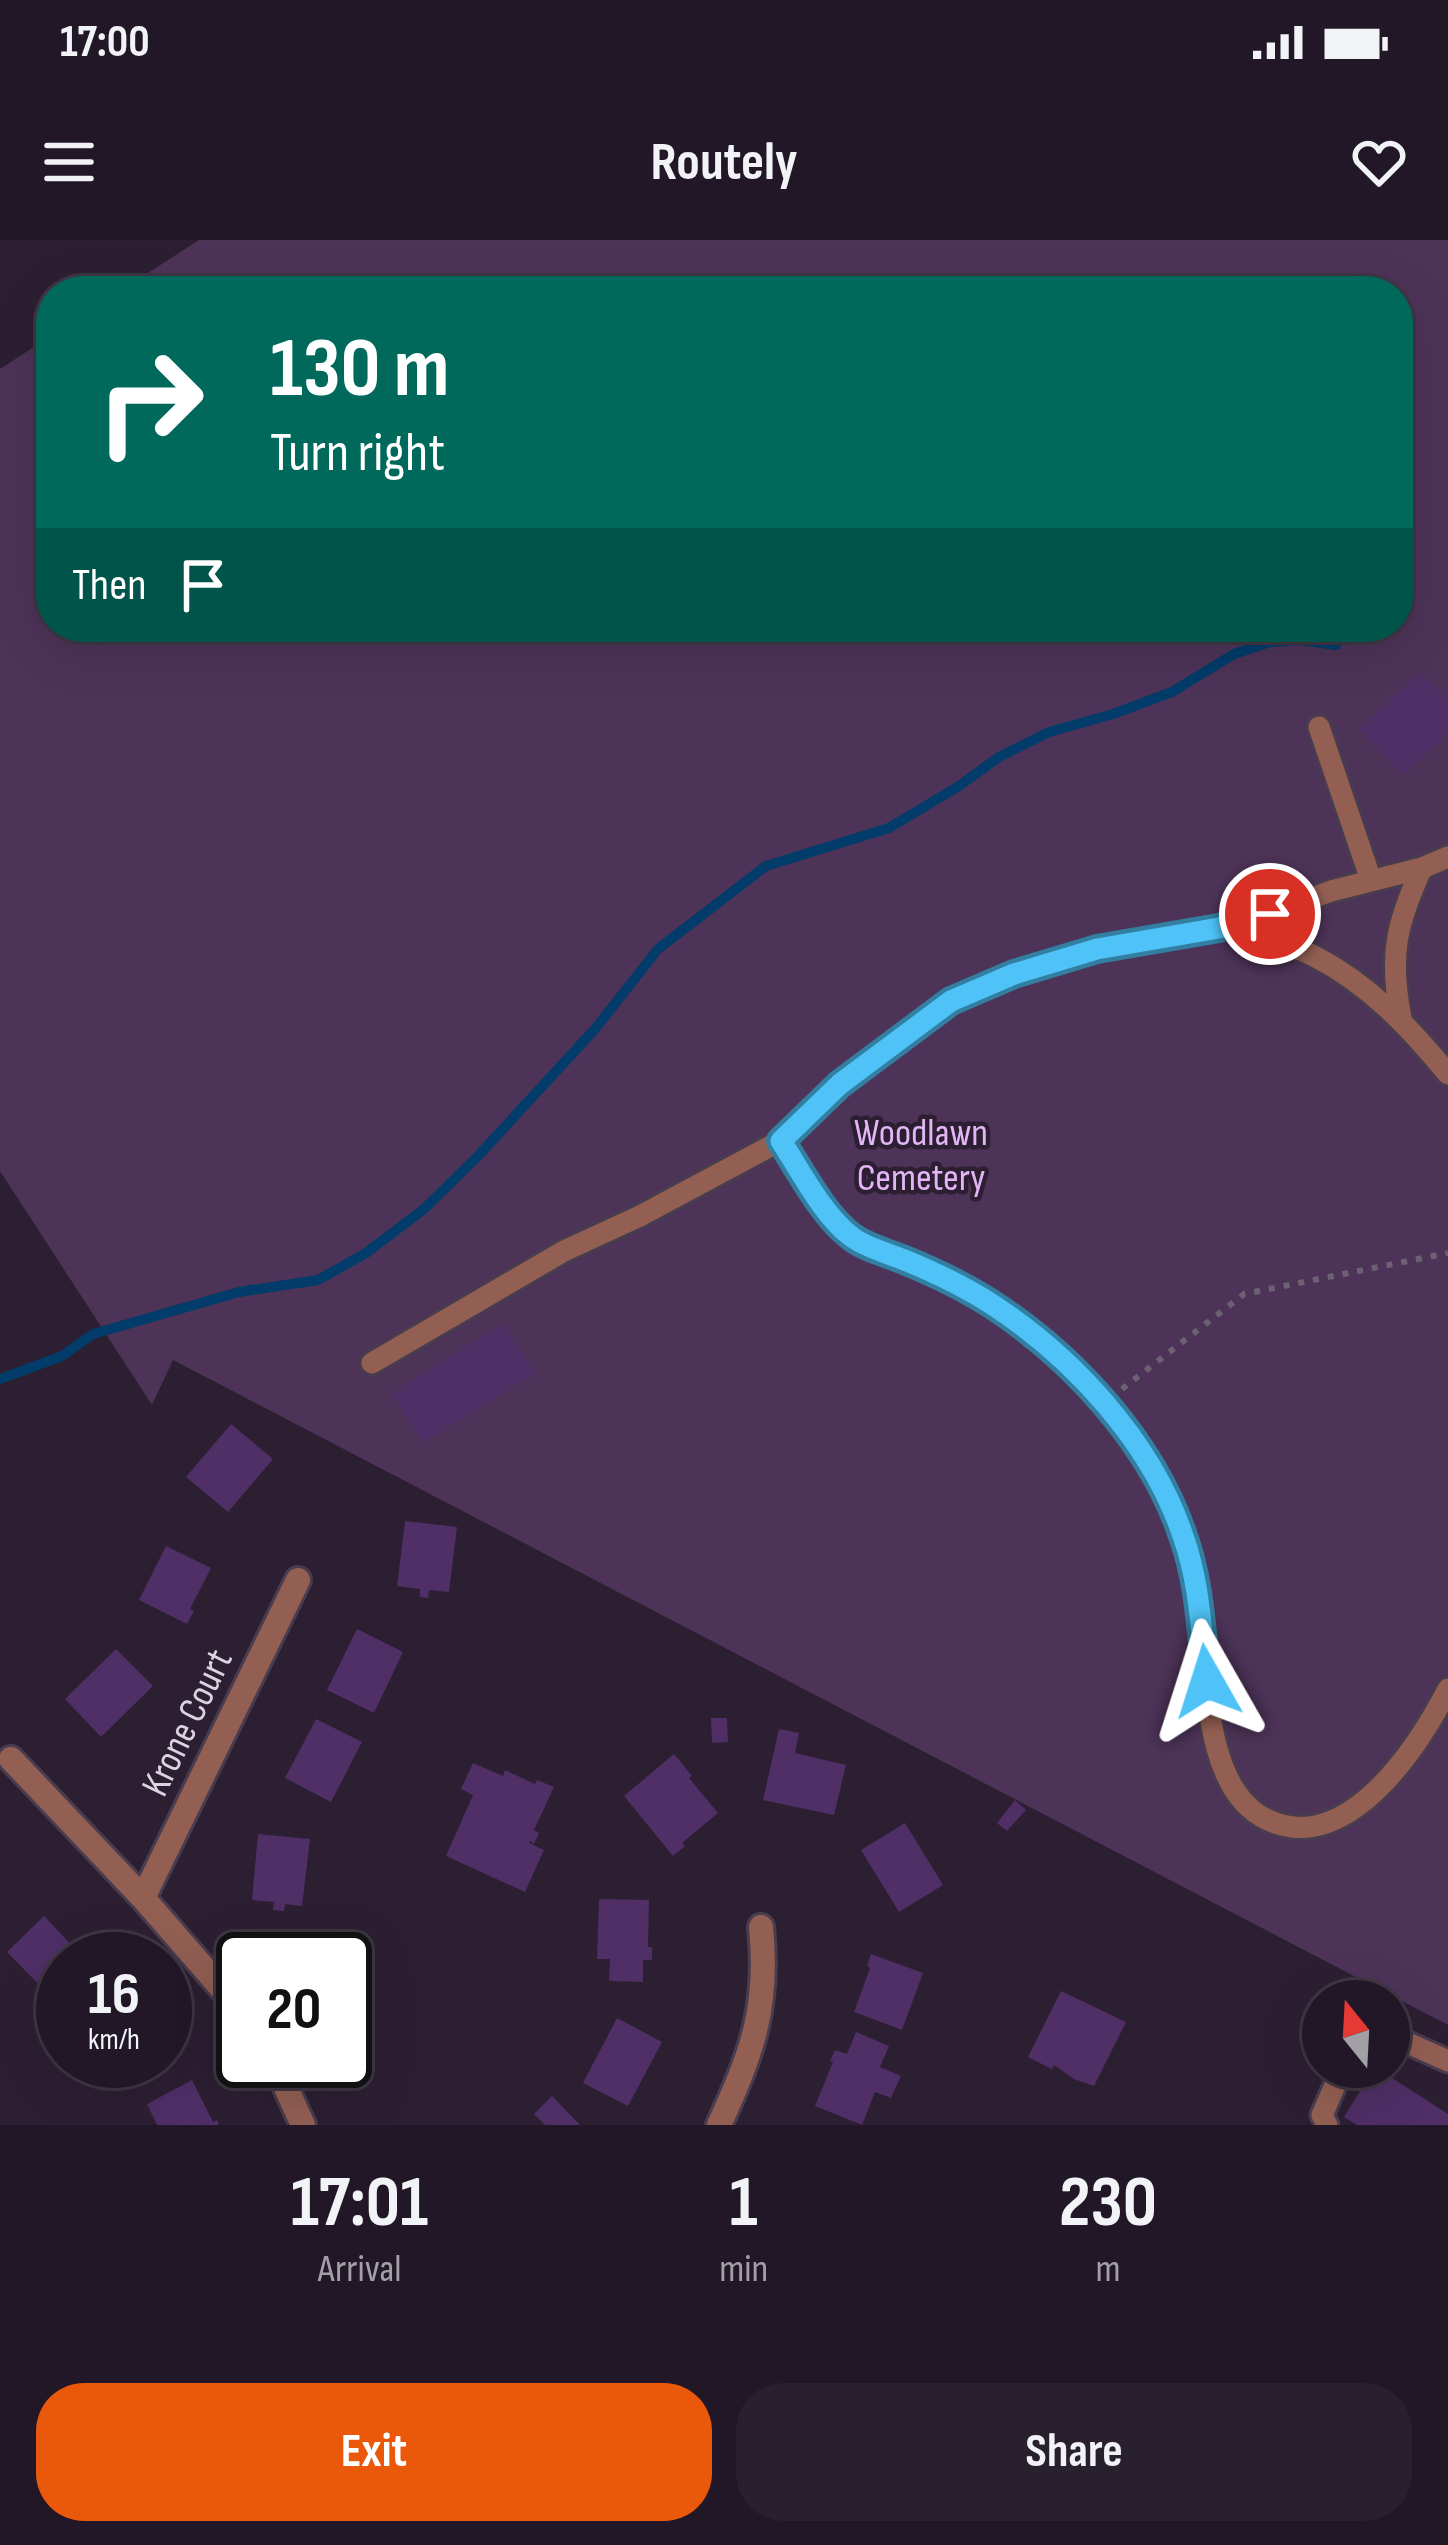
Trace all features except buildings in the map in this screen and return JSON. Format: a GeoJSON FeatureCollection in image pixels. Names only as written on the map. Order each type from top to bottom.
{"type":"FeatureCollection","features":[{"type":"Feature","properties":{"kind":"street","name":"Krone Court"},"geometry":{"type":"LineString","coordinates":[[143,1898],[298,1580]]}},
{"type":"Feature","properties":{"kind":"street"},"geometry":{"type":"LineString","coordinates":[[11,1759],[216,1982]]}},
{"type":"Feature","properties":{"kind":"street"},"geometry":{"type":"LineString","coordinates":[[719,2125],[759,2023],[766,1969],[761,1927]]}},
{"type":"Feature","properties":{"kind":"street"},"geometry":{"type":"LineString","coordinates":[[286,2088],[303,2125]]}},
{"type":"Feature","properties":{"kind":"lane"},"geometry":{"type":"LineString","coordinates":[[1319,727],[1371,880]]}},
{"type":"Feature","properties":{"kind":"lane"},"geometry":{"type":"LineString","coordinates":[[372,1363],[564,1251],[781,1141],[840,1084],[951,1001],[1014,974],[1097,949],[1219,928],[1448,857]]}},
{"type":"Feature","properties":{"kind":"lane"},"geometry":{"type":"LineString","coordinates":[[1401,1020],[1394,962],[1399,926],[1422,868]]}},
{"type":"Feature","properties":{"kind":"lane"},"geometry":{"type":"LineString","coordinates":[[1219,928],[1314,956],[1390,1008],[1448,1074]]}},
{"type":"Feature","properties":{"kind":"lane"},"geometry":{"type":"LineString","coordinates":[[781,1141],[827,1210],[852,1238],[946,1278],[1045,1344],[1102,1403],[1143,1457],[1183,1534],[1197,1586],[1218,1750],[1229,1782],[1265,1819],[1290,1826],[1320,1824],[1347,1814],[1375,1794],[1402,1763],[1448,1689]]}},
{"type":"Feature","properties":{"kind":"lane"},"geometry":{"type":"LineString","coordinates":[[1410,2044],[1448,2061]]}},
{"type":"Feature","properties":{"kind":"lane"},"geometry":{"type":"LineString","coordinates":[[1327,2125],[1322,2115],[1334,2088]]}},
{"type":"Feature","properties":{"kind":"path"},"geometry":{"type":"LineString","coordinates":[[1102,1403],[1244,1294],[1448,1253]]}},
{"type":"Feature","properties":{"kind":"green space","name":"Woodlawn Cemetery"},"geometry":{"type":"Polygon","coordinates":[[[199,240],[1448,240],[1448,2025],[1410,2005],[1410,1980],[1362,1980],[173,1360],[152,1405],[0,1171],[0,369],[36,346],[36,642],[1413,642],[1413,276],[143,276],[199,240]]]}},
{"type":"Feature","properties":{"kind":"waterway"},"geometry":{"type":"LineString","coordinates":[[0,1379],[62,1356],[93,1334],[239,1292],[318,1280],[366,1253],[424,1209],[478,1156],[595,1029],[658,949],[766,866],[889,828],[999,757],[1049,732],[1172,692],[1234,654],[1270,642]]}},
{"type":"Feature","properties":{"kind":"waterway"},"geometry":{"type":"LineString","coordinates":[[1315,642],[1336,645]]}},
{"type":"Feature","properties":{"kind":"route"},"geometry":{"type":"LineString","coordinates":[[1207,1681],[1197,1586],[1183,1534],[1133,1441],[1045,1344],[994,1306],[946,1278],[852,1238],[827,1210],[781,1141],[840,1084],[951,1001],[1014,974],[1097,949],[1219,928],[1270,914]]}}]}
